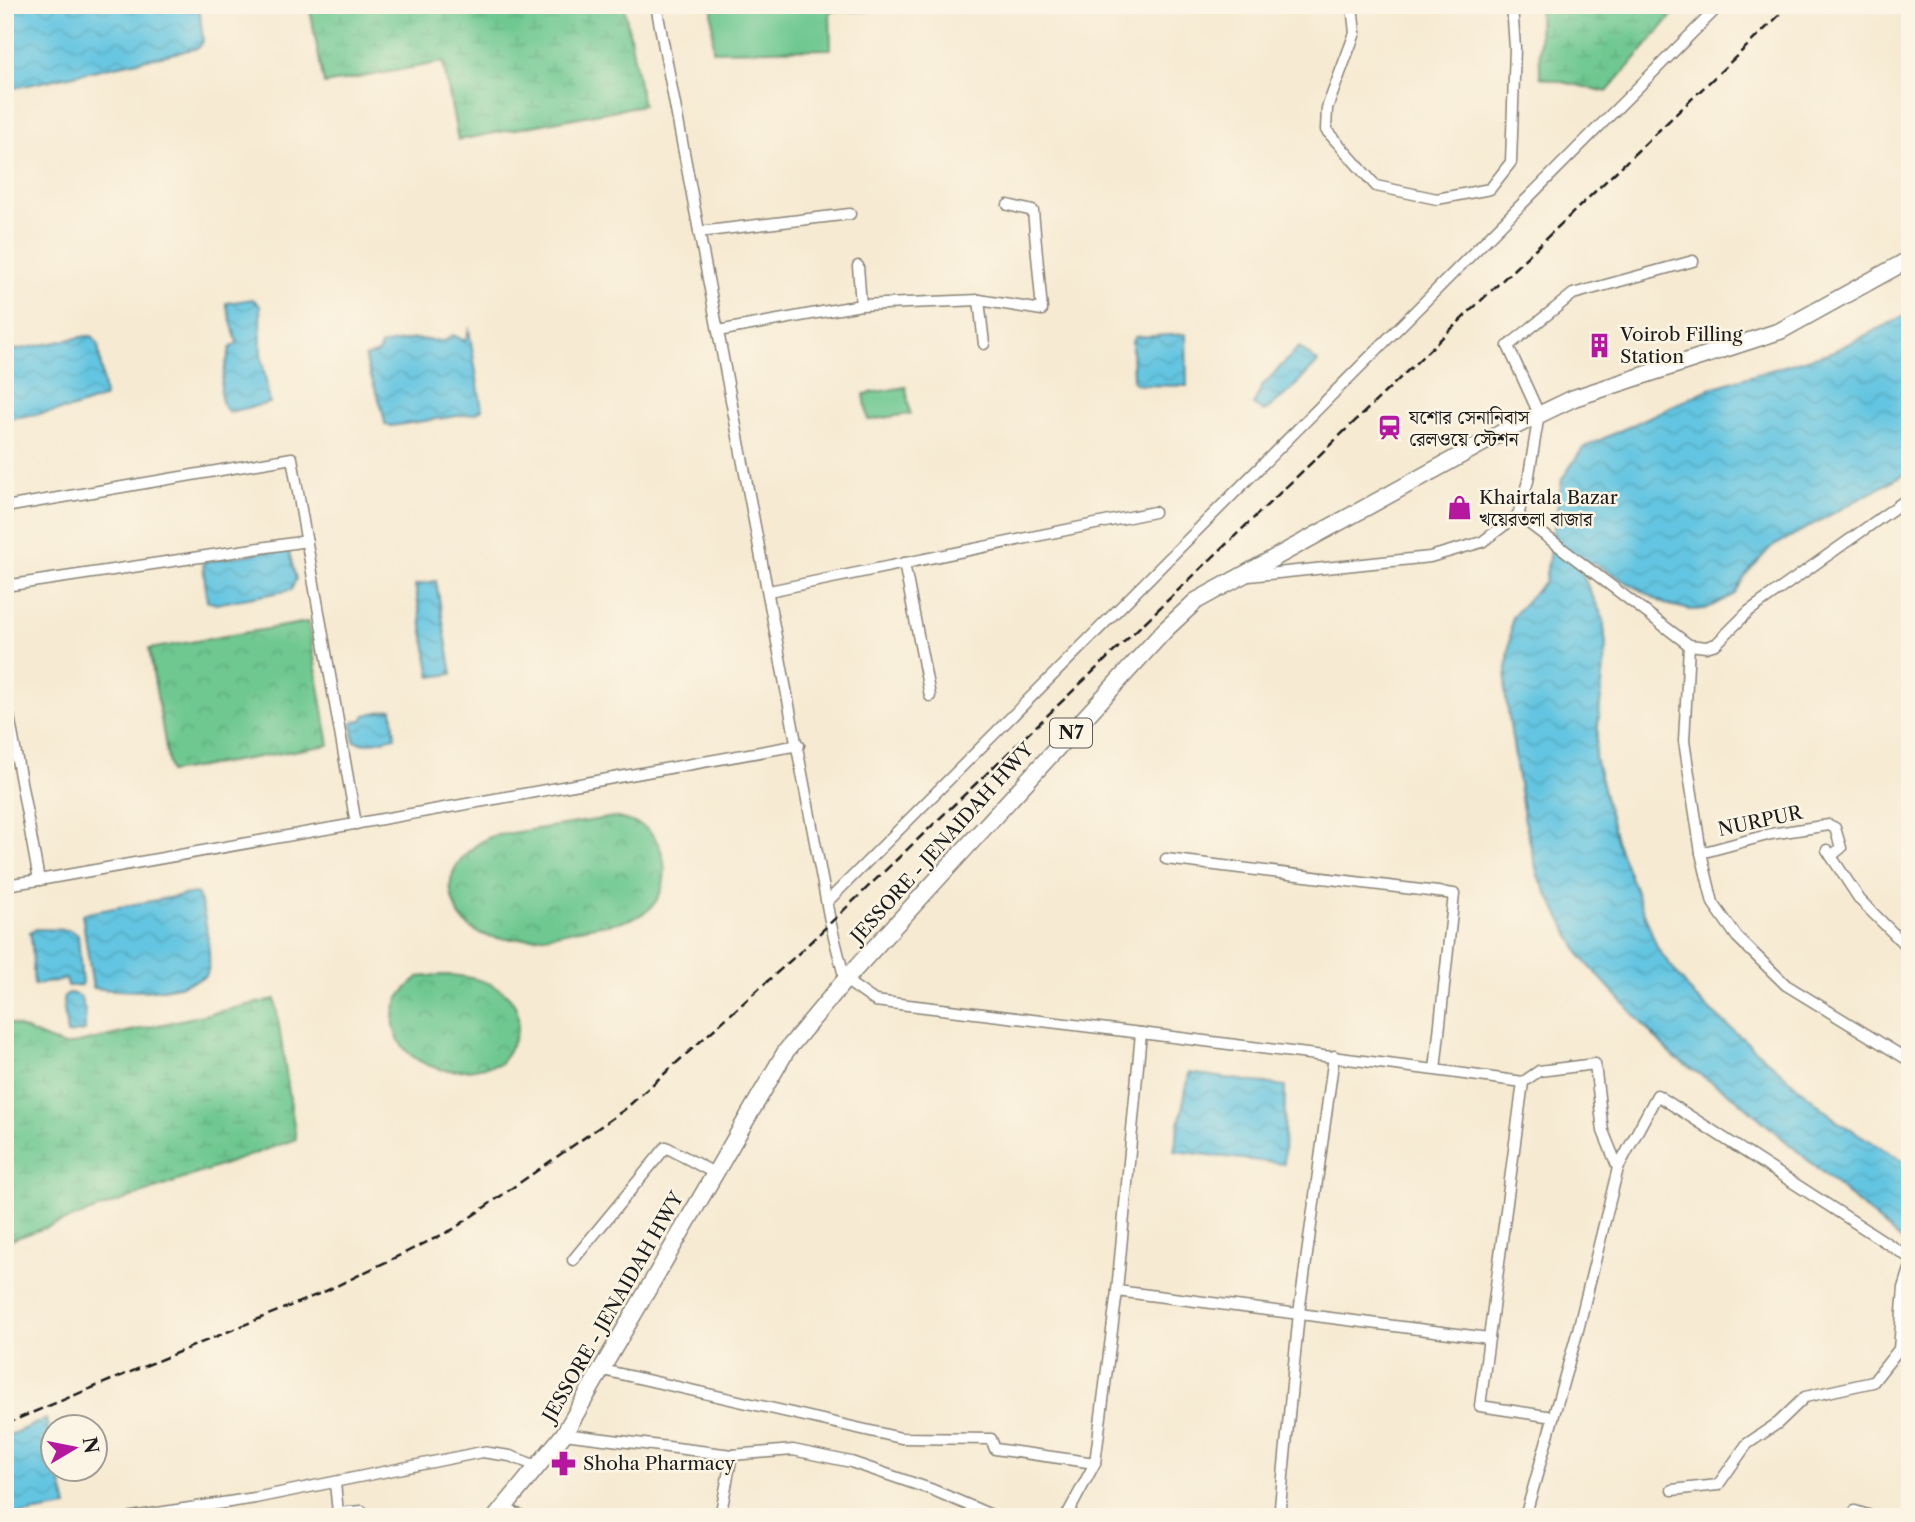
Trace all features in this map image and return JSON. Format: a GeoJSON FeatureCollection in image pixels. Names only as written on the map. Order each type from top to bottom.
{"type":"FeatureCollection","features":[{"type":"Feature","properties":{"kind":"highway","name":"JESSORE - JENAIDAH HWY"},"geometry":{"type":"LineString","coordinates":[[500,1513],[564,1434],[786,1051],[845,980],[1179,616],[1196,601],[1234,577],[1539,414],[1574,398],[1780,331],[1910,259]]}},
{"type":"Feature","properties":{"kind":"street"},"geometry":{"type":"LineString","coordinates":[[656,5],[827,902],[845,980],[875,1001],[1335,1056],[1522,1082],[1539,1071],[1595,1064],[1603,1131],[1618,1168]]}},
{"type":"Feature","properties":{"kind":"street"},"geometry":{"type":"LineString","coordinates":[[1352,5],[1355,33],[1327,108],[1326,130],[1376,186],[1437,199],[1490,188],[1511,162],[1513,5]]}},
{"type":"Feature","properties":{"kind":"street"},"geometry":{"type":"LineString","coordinates":[[827,902],[1720,5]]}},
{"type":"Feature","properties":{"kind":"street"},"geometry":{"type":"LineString","coordinates":[[718,331],[861,304],[979,300],[1042,310],[1033,211],[1008,205]]}},
{"type":"Feature","properties":{"kind":"street"},"geometry":{"type":"LineString","coordinates":[[699,232],[850,214]]}},
{"type":"Feature","properties":{"kind":"street"},"geometry":{"type":"LineString","coordinates":[[1234,577],[1430,558],[1482,542],[1518,515],[1528,481],[1539,414],[1508,346],[1573,294],[1693,261]]}},
{"type":"Feature","properties":{"kind":"street"},"geometry":{"type":"LineString","coordinates":[[858,267],[861,304]]}},
{"type":"Feature","properties":{"kind":"street"},"geometry":{"type":"LineString","coordinates":[[979,300],[984,344]]}},
{"type":"Feature","properties":{"kind":"street"},"geometry":{"type":"LineString","coordinates":[[5,507],[292,458],[356,824]]}},
{"type":"Feature","properties":{"kind":"street"},"geometry":{"type":"LineString","coordinates":[[1518,515],[1689,645],[1706,647],[1716,644],[1749,611],[1910,496]]}},
{"type":"Feature","properties":{"kind":"street"},"geometry":{"type":"LineString","coordinates":[[769,591],[1154,512]]}},
{"type":"Feature","properties":{"kind":"street"},"geometry":{"type":"LineString","coordinates":[[5,586],[307,541]]}},
{"type":"Feature","properties":{"kind":"street"},"geometry":{"type":"LineString","coordinates":[[904,563],[930,696]]}},
{"type":"Feature","properties":{"kind":"street"},"geometry":{"type":"LineString","coordinates":[[1689,645],[1684,741],[1701,853],[1713,903],[1737,937],[1786,985],[1910,1060]]}},
{"type":"Feature","properties":{"kind":"street"},"geometry":{"type":"LineString","coordinates":[[5,694],[9,733],[38,880]]}},
{"type":"Feature","properties":{"kind":"street"},"geometry":{"type":"LineString","coordinates":[[5,885],[799,746]]}},
{"type":"Feature","properties":{"kind":"street","name":"NURPUR"},"geometry":{"type":"LineString","coordinates":[[1701,853],[1771,834],[1829,825],[1835,828],[1841,848],[1829,853],[1860,900],[1910,950]]}},
{"type":"Feature","properties":{"kind":"street"},"geometry":{"type":"LineString","coordinates":[[1166,859],[1454,894],[1435,1070]]}},
{"type":"Feature","properties":{"kind":"street"},"geometry":{"type":"LineString","coordinates":[[1066,1517],[1095,1463],[1116,1291],[1141,1033]]}},
{"type":"Feature","properties":{"kind":"street"},"geometry":{"type":"LineString","coordinates":[[1279,1517],[1299,1312],[1335,1056]]}},
{"type":"Feature","properties":{"kind":"street"},"geometry":{"type":"LineString","coordinates":[[1522,1082],[1480,1406],[1553,1417]]}},
{"type":"Feature","properties":{"kind":"street"},"geometry":{"type":"LineString","coordinates":[[1525,1517],[1618,1168],[1657,1095],[1910,1258]]}},
{"type":"Feature","properties":{"kind":"street"},"geometry":{"type":"LineString","coordinates":[[573,1261],[666,1147],[714,1172]]}},
{"type":"Feature","properties":{"kind":"street"},"geometry":{"type":"LineString","coordinates":[[1672,1490],[1718,1485],[1747,1444],[1778,1423],[1805,1396],[1873,1382],[1899,1349],[1904,1288],[1910,1269]]}},
{"type":"Feature","properties":{"kind":"street"},"geometry":{"type":"LineString","coordinates":[[1116,1291],[1489,1338]]}},
{"type":"Feature","properties":{"kind":"street"},"geometry":{"type":"LineString","coordinates":[[603,1370],[901,1438],[991,1439],[995,1449],[1095,1463]]}},
{"type":"Feature","properties":{"kind":"street"},"geometry":{"type":"LineString","coordinates":[[564,1434],[732,1455],[793,1450],[851,1462],[933,1490],[996,1517]]}},
{"type":"Feature","properties":{"kind":"street"},"geometry":{"type":"LineString","coordinates":[[132,1517],[199,1512],[482,1452],[510,1456],[537,1466]]}},
{"type":"Feature","properties":{"kind":"street"},"geometry":{"type":"LineString","coordinates":[[720,1517],[732,1455]]}},
{"type":"Feature","properties":{"kind":"street"},"geometry":{"type":"LineString","coordinates":[[335,1483],[338,1513],[362,1511],[362,1517]]}},
{"type":"Feature","properties":{"kind":"street"},"geometry":{"type":"LineString","coordinates":[[1855,1511],[1874,1517]]}},
{"type":"Feature","properties":{"kind":"street"},"geometry":{"type":"LineString","coordinates":[[500,1513],[524,1517]]}},
{"type":"Feature","properties":{"kind":"green space"},"geometry":{"type":"Polygon","coordinates":[[[309,5],[624,5],[643,105],[458,140],[443,62],[324,84],[309,5]]]}},
{"type":"Feature","properties":{"kind":"green space"},"geometry":{"type":"Polygon","coordinates":[[[712,5],[957,5],[958,9],[830,11],[831,49],[713,51],[712,5]]]}},
{"type":"Feature","properties":{"kind":"green space"},"geometry":{"type":"Polygon","coordinates":[[[1539,5],[1681,5],[1607,92],[1540,77],[1539,5]]]}},
{"type":"Feature","properties":{"kind":"green space"},"geometry":{"type":"Polygon","coordinates":[[[906,387],[910,414],[868,420],[864,394],[906,387]]]}},
{"type":"Feature","properties":{"kind":"green space"},"geometry":{"type":"Polygon","coordinates":[[[308,622],[329,745],[170,772],[149,649],[308,622]]]}},
{"type":"Feature","properties":{"kind":"green space"},"geometry":{"type":"Polygon","coordinates":[[[614,817],[644,827],[653,835],[663,857],[665,869],[661,892],[641,915],[546,936],[505,939],[486,936],[470,928],[458,913],[451,892],[453,874],[462,858],[484,840],[492,836],[614,817]]]}},
{"type":"Feature","properties":{"kind":"green space"},"geometry":{"type":"Polygon","coordinates":[[[462,976],[481,981],[510,997],[517,1010],[518,1025],[513,1043],[500,1064],[462,1070],[440,1069],[418,1060],[402,1045],[394,1026],[397,1002],[418,977],[462,976]]]}},
{"type":"Feature","properties":{"kind":"green space"},"geometry":{"type":"Polygon","coordinates":[[[275,999],[296,1139],[5,1242],[5,1021],[64,1046],[275,999]]]}},
{"type":"Feature","properties":{"kind":"water"},"geometry":{"type":"Polygon","coordinates":[[[5,5],[199,5],[203,41],[198,48],[5,90],[5,5]]]}},
{"type":"Feature","properties":{"kind":"water"},"geometry":{"type":"Polygon","coordinates":[[[253,299],[260,306],[261,355],[270,403],[229,412],[221,399],[221,390],[230,348],[237,343],[226,303],[253,299]]]}},
{"type":"Feature","properties":{"kind":"water"},"geometry":{"type":"Polygon","coordinates":[[[1910,313],[1910,471],[1770,548],[1745,576],[1735,594],[1706,609],[1691,610],[1665,604],[1593,563],[1582,568],[1582,574],[1603,618],[1606,645],[1595,757],[1616,840],[1658,949],[1695,997],[1837,1121],[1910,1165],[1910,1248],[1736,1098],[1672,1056],[1582,958],[1538,876],[1524,817],[1505,692],[1512,617],[1545,581],[1562,479],[1583,448],[1711,388],[1834,351],[1910,313]]]}},
{"type":"Feature","properties":{"kind":"water"},"geometry":{"type":"Polygon","coordinates":[[[469,330],[482,409],[477,413],[391,426],[385,424],[365,357],[379,353],[381,345],[414,339],[444,341],[453,335],[465,341],[469,330]]]}},
{"type":"Feature","properties":{"kind":"water"},"geometry":{"type":"Polygon","coordinates":[[[1186,334],[1187,386],[1141,385],[1133,382],[1132,342],[1135,337],[1186,334]]]}},
{"type":"Feature","properties":{"kind":"water"},"geometry":{"type":"Polygon","coordinates":[[[92,336],[98,344],[105,397],[70,409],[5,419],[5,352],[92,336]]]}},
{"type":"Feature","properties":{"kind":"water"},"geometry":{"type":"Polygon","coordinates":[[[1299,347],[1318,362],[1292,389],[1264,412],[1253,405],[1262,386],[1299,347]]]}},
{"type":"Feature","properties":{"kind":"water"},"geometry":{"type":"Polygon","coordinates":[[[288,548],[296,579],[291,590],[216,604],[207,601],[203,562],[288,548]]]}},
{"type":"Feature","properties":{"kind":"water"},"geometry":{"type":"Polygon","coordinates":[[[436,581],[452,674],[431,677],[415,585],[436,581]]]}},
{"type":"Feature","properties":{"kind":"water"},"geometry":{"type":"Polygon","coordinates":[[[392,709],[395,737],[365,744],[354,741],[352,722],[362,720],[365,715],[392,709]]]}},
{"type":"Feature","properties":{"kind":"water"},"geometry":{"type":"Polygon","coordinates":[[[194,893],[198,895],[201,903],[208,936],[209,959],[206,976],[164,989],[136,991],[93,988],[82,914],[194,893]]]}},
{"type":"Feature","properties":{"kind":"water"},"geometry":{"type":"Polygon","coordinates":[[[34,929],[70,930],[78,935],[82,985],[68,986],[66,979],[34,985],[30,932],[34,929]]]}},
{"type":"Feature","properties":{"kind":"water"},"geometry":{"type":"Polygon","coordinates":[[[70,993],[80,996],[85,1011],[85,1031],[67,1034],[63,998],[70,993]]]}},
{"type":"Feature","properties":{"kind":"water"},"geometry":{"type":"Polygon","coordinates":[[[1189,1073],[1285,1086],[1284,1164],[1174,1151],[1189,1073]]]}},
{"type":"Feature","properties":{"kind":"water"},"geometry":{"type":"Polygon","coordinates":[[[38,1423],[38,1484],[61,1484],[67,1507],[5,1517],[5,1437],[38,1423]]]}},
{"type":"Feature","properties":{"kind":"railway"},"geometry":{"type":"LineString","coordinates":[[5,1424],[326,1291],[452,1230],[624,1110],[800,952],[1790,5]]}},
{"type":"Feature","properties":{"kind":"place","name":"Voirob Filling Station"},"geometry":{"type":"Point","coordinates":[1600,345]}},
{"type":"Feature","properties":{"kind":"place","name":"যশোর সেনানিবাস রেলওয়ে স্টেশন"},"geometry":{"type":"Point","coordinates":[1389,428]}},
{"type":"Feature","properties":{"kind":"place","name":"Khairtala Bazar খয়েরতলা বাজার"},"geometry":{"type":"Point","coordinates":[1459,508]}},
{"type":"Feature","properties":{"kind":"place","name":"Shoha Pharmacy"},"geometry":{"type":"Point","coordinates":[563,1463]}}]}
